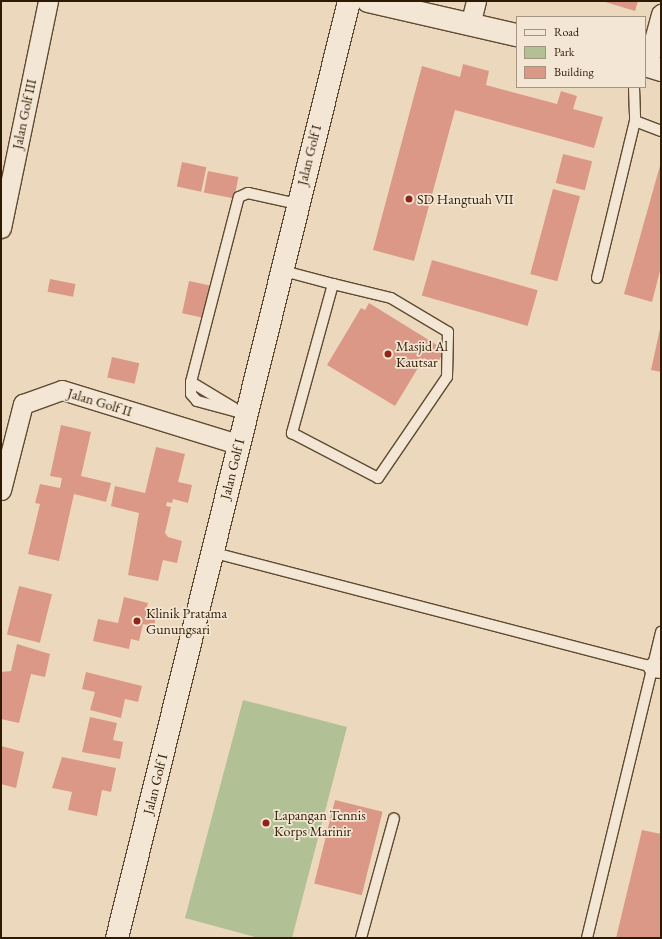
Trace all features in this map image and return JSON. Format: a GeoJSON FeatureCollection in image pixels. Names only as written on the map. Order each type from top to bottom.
{"type":"FeatureCollection","features":[{"type":"Feature","properties":{"kind":"main road","name":"Jalan Golf I"},"geometry":{"type":"LineString","coordinates":[[119,938],[280,270],[349,1]]}},
{"type":"Feature","properties":{"kind":"main road"},"geometry":{"type":"LineString","coordinates":[[368,1],[516,35]]}},
{"type":"Feature","properties":{"kind":"street","name":"Jalan Golf III"},"geometry":{"type":"LineString","coordinates":[[1,228],[48,1]]}},
{"type":"Feature","properties":{"kind":"street"},"geometry":{"type":"LineString","coordinates":[[470,24],[476,1]]}},
{"type":"Feature","properties":{"kind":"street"},"geometry":{"type":"LineString","coordinates":[[651,67],[661,14]]}},
{"type":"Feature","properties":{"kind":"street","name":"Jalan Golf II"},"geometry":{"type":"LineString","coordinates":[[1,490],[23,404],[62,390],[238,444]]}},
{"type":"Feature","properties":{"kind":"lane"},"geometry":{"type":"LineString","coordinates":[[597,278],[635,121],[634,88]]}},
{"type":"Feature","properties":{"kind":"lane"},"geometry":{"type":"LineString","coordinates":[[635,121],[661,131]]}},
{"type":"Feature","properties":{"kind":"lane"},"geometry":{"type":"LineString","coordinates":[[245,414],[191,382],[239,197],[248,193],[297,204]]}},
{"type":"Feature","properties":{"kind":"lane"},"geometry":{"type":"LineString","coordinates":[[280,270],[390,298],[448,332],[447,377],[378,478],[292,433],[333,284]]}},
{"type":"Feature","properties":{"kind":"lane"},"geometry":{"type":"LineString","coordinates":[[212,552],[657,668]]}},
{"type":"Feature","properties":{"kind":"lane"},"geometry":{"type":"LineString","coordinates":[[587,938],[657,668],[661,632]]}},
{"type":"Feature","properties":{"kind":"lane"},"geometry":{"type":"LineString","coordinates":[[361,938],[394,818]]}},
{"type":"Feature","properties":{"kind":"green space","name":"Lapangan Tennis Korps Marinir"},"geometry":{"type":"Polygon","coordinates":[[[243,700],[347,727],[292,938],[259,938],[185,918],[243,700]]]}},
{"type":"Feature","properties":{"kind":"building"},"geometry":{"type":"Polygon","coordinates":[[[602,1],[638,1],[635,11],[602,1]]]}},
{"type":"Feature","properties":{"kind":"building","name":"SD Hangtuah VII"},"geometry":{"type":"Polygon","coordinates":[[[463,64],[489,71],[486,85],[557,104],[561,91],[577,96],[573,109],[603,117],[594,148],[455,110],[414,261],[373,250],[422,66],[460,77],[463,64]]]}},
{"type":"Feature","properties":{"kind":"building"},"geometry":{"type":"Polygon","coordinates":[[[563,154],[592,161],[585,190],[556,183],[563,154]]]}},
{"type":"Feature","properties":{"kind":"building"},"geometry":{"type":"Polygon","coordinates":[[[182,162],[206,167],[201,192],[177,186],[182,162]]]}},
{"type":"Feature","properties":{"kind":"building"},"geometry":{"type":"Polygon","coordinates":[[[661,162],[661,267],[652,302],[624,294],[661,162]]]}},
{"type":"Feature","properties":{"kind":"building"},"geometry":{"type":"Polygon","coordinates":[[[208,171],[238,177],[234,199],[204,193],[208,171]]]}},
{"type":"Feature","properties":{"kind":"building"},"geometry":{"type":"Polygon","coordinates":[[[553,189],[580,196],[557,281],[530,274],[553,189]]]}},
{"type":"Feature","properties":{"kind":"building"},"geometry":{"type":"Polygon","coordinates":[[[432,260],[538,290],[528,326],[422,296],[432,260]]]}},
{"type":"Feature","properties":{"kind":"building"},"geometry":{"type":"Polygon","coordinates":[[[50,279],[76,284],[73,297],[48,292],[50,279]]]}},
{"type":"Feature","properties":{"kind":"building"},"geometry":{"type":"Polygon","coordinates":[[[189,281],[213,286],[207,318],[182,313],[189,281]]]}},
{"type":"Feature","properties":{"kind":"building","name":"Masjid Al Kautsar"},"geometry":{"type":"Polygon","coordinates":[[[369,303],[445,350],[436,365],[424,358],[395,406],[327,365],[361,308],[365,310],[369,303]]]}},
{"type":"Feature","properties":{"kind":"building"},"geometry":{"type":"Polygon","coordinates":[[[661,329],[661,372],[651,370],[661,329]]]}},
{"type":"Feature","properties":{"kind":"building"},"geometry":{"type":"Polygon","coordinates":[[[112,357],[139,363],[135,384],[107,377],[112,357]]]}},
{"type":"Feature","properties":{"kind":"building"},"geometry":{"type":"Polygon","coordinates":[[[61,425],[91,432],[81,476],[111,483],[106,502],[74,494],[59,561],[28,554],[40,504],[35,503],[40,484],[60,488],[62,478],[50,476],[61,425]]]}},
{"type":"Feature","properties":{"kind":"building"},"geometry":{"type":"Polygon","coordinates":[[[156,447],[185,454],[178,482],[192,485],[188,503],[173,499],[172,503],[167,502],[166,506],[171,507],[165,533],[168,537],[182,541],[177,563],[163,560],[158,581],[128,575],[139,513],[111,506],[115,486],[145,493],[156,447]]]}},
{"type":"Feature","properties":{"kind":"building"},"geometry":{"type":"Polygon","coordinates":[[[19,586],[52,594],[40,643],[7,635],[19,586]]]}},
{"type":"Feature","properties":{"kind":"building","name":"Klinik Pratama Gunungsari"},"geometry":{"type":"Polygon","coordinates":[[[124,597],[148,603],[146,610],[157,612],[154,626],[143,624],[139,641],[131,639],[129,649],[93,641],[98,619],[118,623],[124,597]]]}},
{"type":"Feature","properties":{"kind":"building"},"geometry":{"type":"Polygon","coordinates":[[[17,644],[50,654],[45,677],[31,674],[19,723],[1,719],[1,672],[11,671],[17,644]]]}},
{"type":"Feature","properties":{"kind":"building"},"geometry":{"type":"Polygon","coordinates":[[[86,672],[142,686],[138,702],[125,699],[121,718],[90,710],[95,692],[82,689],[86,672]]]}},
{"type":"Feature","properties":{"kind":"building"},"geometry":{"type":"Polygon","coordinates":[[[90,717],[117,723],[113,740],[123,742],[120,759],[82,752],[90,717]]]}},
{"type":"Feature","properties":{"kind":"building"},"geometry":{"type":"Polygon","coordinates":[[[1,746],[24,752],[16,788],[1,784],[1,746]]]}},
{"type":"Feature","properties":{"kind":"building"},"geometry":{"type":"Polygon","coordinates":[[[62,757],[116,768],[111,792],[102,790],[97,816],[68,810],[72,792],[52,788],[62,757]]]}},
{"type":"Feature","properties":{"kind":"building"},"geometry":{"type":"Polygon","coordinates":[[[335,800],[383,812],[362,895],[314,883],[335,800]]]}},
{"type":"Feature","properties":{"kind":"building"},"geometry":{"type":"Polygon","coordinates":[[[642,830],[661,834],[661,938],[616,938],[642,830]]]}},
{"type":"Feature","properties":{"kind":"place","name":"SD Hangtuah VII"},"geometry":{"type":"Point","coordinates":[409,199]}},
{"type":"Feature","properties":{"kind":"place","name":"Masjid Al Kautsar"},"geometry":{"type":"Point","coordinates":[388,354]}},
{"type":"Feature","properties":{"kind":"place","name":"Klinik Pratama Gunungsari"},"geometry":{"type":"Point","coordinates":[137,621]}},
{"type":"Feature","properties":{"kind":"place","name":"Lapangan Tennis Korps Marinir"},"geometry":{"type":"Point","coordinates":[266,823]}}]}
